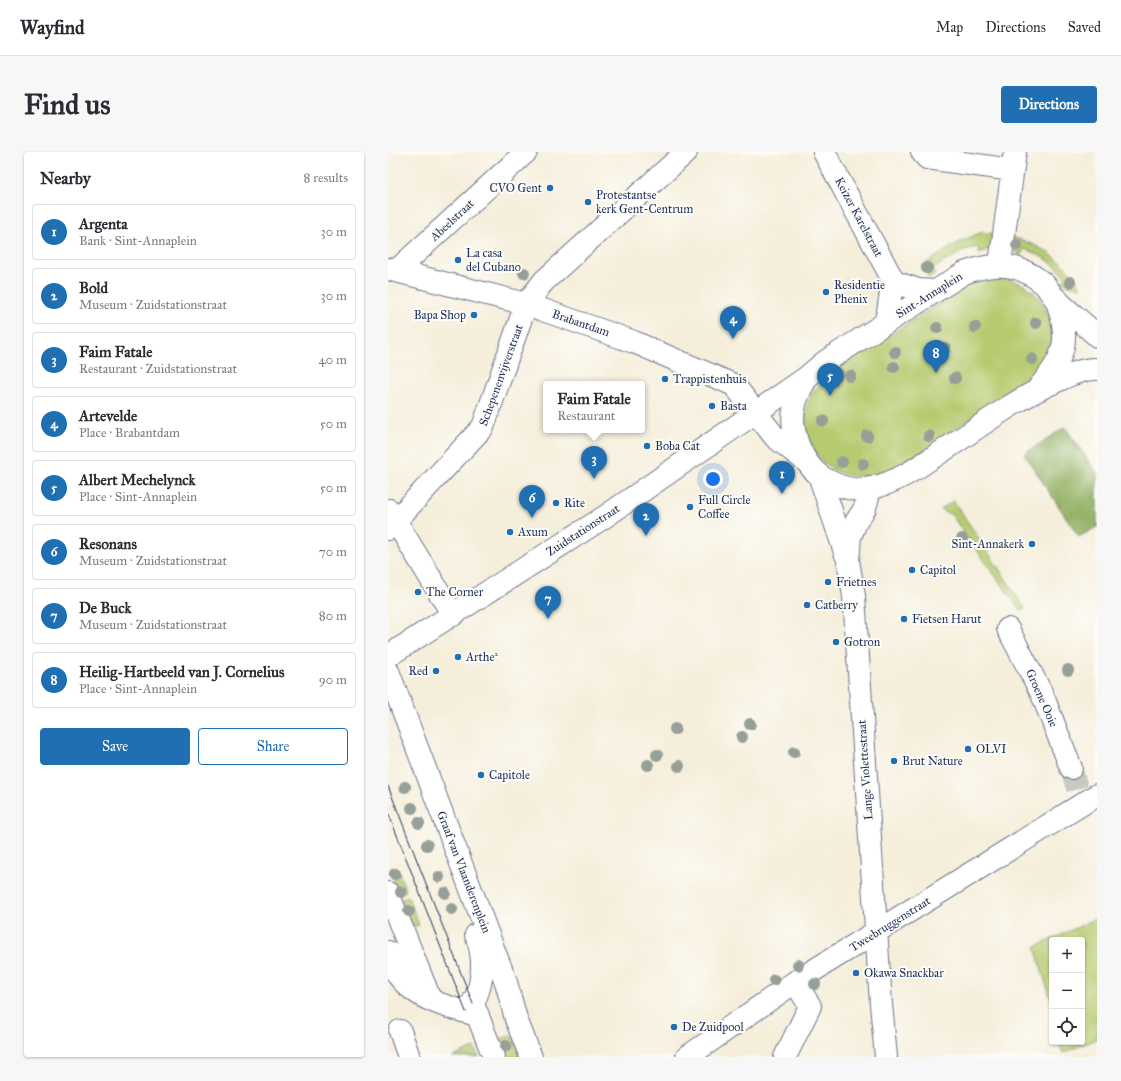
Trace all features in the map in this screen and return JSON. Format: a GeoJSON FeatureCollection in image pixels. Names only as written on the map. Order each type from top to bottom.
{"type":"FeatureCollection","features":[{"type":"Feature","properties":{"kind":"street","name":"Abeelstraat"},"geometry":{"type":"LineString","coordinates":[[392,270],[526,152]]}},
{"type":"Feature","properties":{"kind":"street","name":"Schepenenvijverstraat"},"geometry":{"type":"LineString","coordinates":[[390,520],[484,427],[526,304],[544,281],[686,152]]}},
{"type":"Feature","properties":{"kind":"street","name":"Keizer Karelstraat"},"geometry":{"type":"LineString","coordinates":[[824,152],[894,282]]}},
{"type":"Feature","properties":{"kind":"street"},"geometry":{"type":"LineString","coordinates":[[922,152],[927,158],[1014,161],[1000,264]]}},
{"type":"Feature","properties":{"kind":"street","name":"Sint-Annaplein"},"geometry":{"type":"LineString","coordinates":[[756,413],[807,377],[826,361],[934,291],[964,273],[981,267],[1000,264],[1013,267],[1030,274],[1045,285],[1056,299],[1097,336]]}},
{"type":"Feature","properties":{"kind":"street","name":"Brabantdam"},"geometry":{"type":"LineString","coordinates":[[392,270],[526,304],[634,342],[734,385],[756,413]]}},
{"type":"Feature","properties":{"kind":"street"},"geometry":{"type":"LineString","coordinates":[[884,324],[889,313],[890,290],[894,282],[918,290],[934,291]]}},
{"type":"Feature","properties":{"kind":"street","name":"Sint-Annaplein"},"geometry":{"type":"LineString","coordinates":[[1038,389],[1051,375],[1058,363],[1062,350],[1064,322],[1056,299]]}},
{"type":"Feature","properties":{"kind":"street","name":"Sint-Annaplein"},"geometry":{"type":"LineString","coordinates":[[813,469],[834,484],[851,489],[870,489],[891,482],[915,469],[1038,389],[1071,374],[1097,369]]}},
{"type":"Feature","properties":{"kind":"street","name":"Sint-Annaplein"},"geometry":{"type":"LineString","coordinates":[[807,377],[798,392],[792,427],[798,446],[813,469],[848,560]]}},
{"type":"Feature","properties":{"kind":"street"},"geometry":{"type":"LineString","coordinates":[[756,413],[775,437],[813,469]]}},
{"type":"Feature","properties":{"kind":"street","name":"Zuidstationstraat"},"geometry":{"type":"LineString","coordinates":[[388,656],[606,516],[756,413]]}},
{"type":"Feature","properties":{"kind":"street","name":"Lange Violettestraat"},"geometry":{"type":"LineString","coordinates":[[870,489],[865,508],[856,522],[850,536],[848,560],[854,596],[876,933],[886,1057]]}},
{"type":"Feature","properties":{"kind":"street"},"geometry":{"type":"LineString","coordinates":[[390,520],[453,615]]}},
{"type":"Feature","properties":{"kind":"street","name":"Groene Ooie"},"geometry":{"type":"LineString","coordinates":[[1008,628],[1042,694],[1071,768]]}},
{"type":"Feature","properties":{"kind":"street","name":"Graaf van Vlaanderenplein"},"geometry":{"type":"LineString","coordinates":[[390,683],[506,982],[516,1019],[531,1057]]}},
{"type":"Feature","properties":{"kind":"street","name":"Graaf van Vlaanderenplein"},"geometry":{"type":"LineString","coordinates":[[388,713],[480,944],[483,967],[472,1011]]}},
{"type":"Feature","properties":{"kind":"street","name":"Tweebruggenstraat"},"geometry":{"type":"LineString","coordinates":[[687,1057],[795,982],[1097,795]]}},
{"type":"Feature","properties":{"kind":"street"},"geometry":{"type":"LineString","coordinates":[[388,893],[430,999]]}},
{"type":"Feature","properties":{"kind":"street"},"geometry":{"type":"LineString","coordinates":[[388,952],[396,972],[411,988],[430,999],[455,1010],[472,1011]]}},
{"type":"Feature","properties":{"kind":"street"},"geometry":{"type":"LineString","coordinates":[[785,1057],[810,1006],[795,982]]}},
{"type":"Feature","properties":{"kind":"street"},"geometry":{"type":"LineString","coordinates":[[472,1011],[483,1057]]}},
{"type":"Feature","properties":{"kind":"street"},"geometry":{"type":"LineString","coordinates":[[472,1011],[494,1057]]}},
{"type":"Feature","properties":{"kind":"street"},"geometry":{"type":"LineString","coordinates":[[400,1031],[410,1057]]}},
{"type":"Feature","properties":{"kind":"green space"},"geometry":{"type":"Polygon","coordinates":[[[982,232],[996,234],[992,248],[979,253],[978,247],[964,250],[933,269],[935,275],[929,278],[922,266],[959,242],[982,232]]]}},
{"type":"Feature","properties":{"kind":"green space"},"geometry":{"type":"Polygon","coordinates":[[[1012,237],[1033,245],[1052,255],[1068,269],[1081,288],[1060,283],[1066,278],[1057,268],[1042,257],[1024,249],[1021,256],[1018,254],[1013,248],[1012,237]]]}},
{"type":"Feature","properties":{"kind":"green space"},"geometry":{"type":"Polygon","coordinates":[[[1000,277],[1016,281],[1033,292],[1046,309],[1050,319],[1052,340],[1049,350],[1045,360],[1030,378],[1020,387],[918,454],[883,472],[865,476],[848,475],[831,468],[823,462],[814,450],[808,437],[805,417],[809,400],[813,392],[825,378],[833,371],[969,284],[983,279],[1000,277]]]}},
{"type":"Feature","properties":{"kind":"green space"},"geometry":{"type":"Polygon","coordinates":[[[1065,427],[1097,473],[1097,527],[1079,537],[1024,454],[1065,427]]]}},
{"type":"Feature","properties":{"kind":"green space"},"geometry":{"type":"Polygon","coordinates":[[[954,501],[1025,608],[1020,610],[968,538],[964,540],[961,536],[964,533],[951,514],[944,512],[941,509],[954,501]]]}},
{"type":"Feature","properties":{"kind":"green space"},"geometry":{"type":"Polygon","coordinates":[[[397,868],[406,891],[399,894],[390,870],[397,868]]]}},
{"type":"Feature","properties":{"kind":"green space"},"geometry":{"type":"Polygon","coordinates":[[[408,897],[419,925],[412,927],[401,899],[408,897]]]}},
{"type":"Feature","properties":{"kind":"green space"},"geometry":{"type":"Polygon","coordinates":[[[1097,918],[1097,1039],[1085,1044],[1085,937],[1056,937],[1097,918]]]}},
{"type":"Feature","properties":{"kind":"green space"},"geometry":{"type":"Polygon","coordinates":[[[1049,940],[1049,994],[1035,947],[1049,940]]]}},
{"type":"Feature","properties":{"kind":"green space"},"geometry":{"type":"Polygon","coordinates":[[[512,1035],[521,1057],[498,1057],[492,1042],[512,1035]]]}},
{"type":"Feature","properties":{"kind":"green space"},"geometry":{"type":"Polygon","coordinates":[[[1059,1045],[1082,1045],[1063,1053],[1059,1045]]]}},
{"type":"Feature","properties":{"kind":"green space"},"geometry":{"type":"Polygon","coordinates":[[[474,1048],[479,1057],[452,1057],[474,1048]]]}},
{"type":"Feature","properties":{"kind":"tunnel"},"geometry":{"type":"LineString","coordinates":[[1071,768],[1082,804]]}},
{"type":"Feature","properties":{"kind":"tram line"},"geometry":{"type":"LineString","coordinates":[[388,786],[473,1004]]}},
{"type":"Feature","properties":{"kind":"tram line"},"geometry":{"type":"LineString","coordinates":[[388,812],[466,1012]]}},
{"type":"Feature","properties":{"kind":"place","name":"CVO Gent"},"geometry":{"type":"Point","coordinates":[550,188]}},
{"type":"Feature","properties":{"kind":"place","name":"Protestantse kerk Gent-Centrum"},"geometry":{"type":"Point","coordinates":[588,202]}},
{"type":"Feature","properties":{"kind":"place","name":"La casa del Cubano"},"geometry":{"type":"Point","coordinates":[458,260]}},
{"type":"Feature","properties":{"kind":"place","name":"Residentie Phenix"},"geometry":{"type":"Point","coordinates":[826,292]}},
{"type":"Feature","properties":{"kind":"place","name":"Bapa Shop"},"geometry":{"type":"Point","coordinates":[474,315]}},
{"type":"Feature","properties":{"kind":"place","name":"Artevelde"},"geometry":{"type":"Point","coordinates":[733,339]}},
{"type":"Feature","properties":{"kind":"place","name":"Heilig-Hartbeeld van J. Cornelius"},"geometry":{"type":"Point","coordinates":[936,373]}},
{"type":"Feature","properties":{"kind":"place","name":"Trappistenhuis"},"geometry":{"type":"Point","coordinates":[665,379]}},
{"type":"Feature","properties":{"kind":"place","name":"Albert Mechelynck"},"geometry":{"type":"Point","coordinates":[830,396]}},
{"type":"Feature","properties":{"kind":"place","name":"Basta"},"geometry":{"type":"Point","coordinates":[712,406]}},
{"type":"Feature","properties":{"kind":"place","name":"Boba Cat"},"geometry":{"type":"Point","coordinates":[647,446]}},
{"type":"Feature","properties":{"kind":"place","name":"Faim Fatale"},"geometry":{"type":"Point","coordinates":[594,479]}},
{"type":"Feature","properties":{"kind":"place","name":"Argenta"},"geometry":{"type":"Point","coordinates":[782,494]}},
{"type":"Feature","properties":{"kind":"place","name":"Rite"},"geometry":{"type":"Point","coordinates":[556,503]}},
{"type":"Feature","properties":{"kind":"place","name":"Full Circle Coffee"},"geometry":{"type":"Point","coordinates":[690,507]}},
{"type":"Feature","properties":{"kind":"place","name":"Resonans"},"geometry":{"type":"Point","coordinates":[532,518]}},
{"type":"Feature","properties":{"kind":"place","name":"Axum"},"geometry":{"type":"Point","coordinates":[510,532]}},
{"type":"Feature","properties":{"kind":"place","name":"Bold"},"geometry":{"type":"Point","coordinates":[646,536]}},
{"type":"Feature","properties":{"kind":"place","name":"Sint-Annakerk"},"geometry":{"type":"Point","coordinates":[1032,544]}},
{"type":"Feature","properties":{"kind":"place","name":"Capitol"},"geometry":{"type":"Point","coordinates":[912,570]}},
{"type":"Feature","properties":{"kind":"place","name":"Frietnes"},"geometry":{"type":"Point","coordinates":[828,582]}},
{"type":"Feature","properties":{"kind":"place","name":"The Corner"},"geometry":{"type":"Point","coordinates":[418,592]}},
{"type":"Feature","properties":{"kind":"place","name":"Catberry"},"geometry":{"type":"Point","coordinates":[807,605]}},
{"type":"Feature","properties":{"kind":"place","name":"De Buck"},"geometry":{"type":"Point","coordinates":[548,619]}},
{"type":"Feature","properties":{"kind":"place","name":"Fietsen Harut"},"geometry":{"type":"Point","coordinates":[904,619]}},
{"type":"Feature","properties":{"kind":"place","name":"Gotron"},"geometry":{"type":"Point","coordinates":[836,642]}},
{"type":"Feature","properties":{"kind":"place","name":"Arthe²"},"geometry":{"type":"Point","coordinates":[458,657]}},
{"type":"Feature","properties":{"kind":"place","name":"Red"},"geometry":{"type":"Point","coordinates":[436,671]}},
{"type":"Feature","properties":{"kind":"place","name":"OLVI"},"geometry":{"type":"Point","coordinates":[968,749]}},
{"type":"Feature","properties":{"kind":"place","name":"Brut Nature"},"geometry":{"type":"Point","coordinates":[894,761]}},
{"type":"Feature","properties":{"kind":"place","name":"Capitole"},"geometry":{"type":"Point","coordinates":[481,775]}},
{"type":"Feature","properties":{"kind":"place","name":"Okawa Snackbar"},"geometry":{"type":"Point","coordinates":[856,973]}},
{"type":"Feature","properties":{"kind":"place","name":"De Zuidpool"},"geometry":{"type":"Point","coordinates":[674,1027]}}]}
